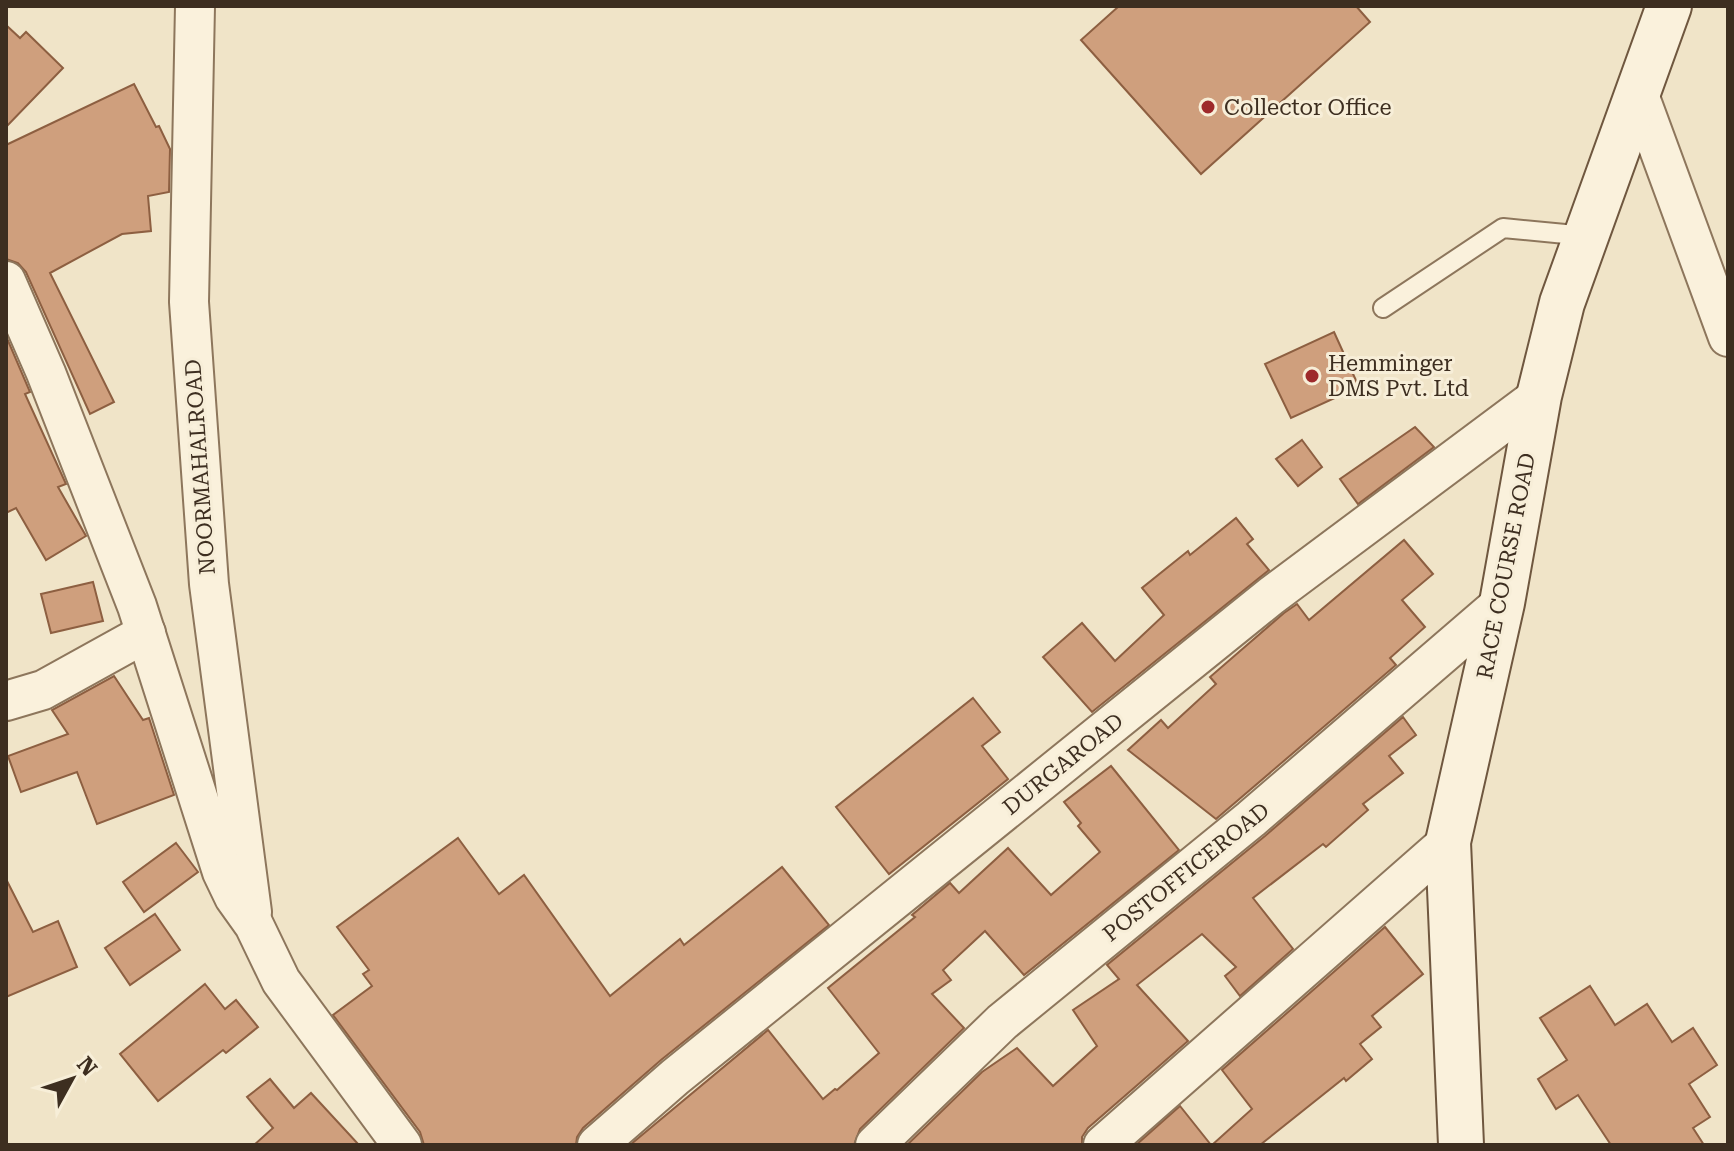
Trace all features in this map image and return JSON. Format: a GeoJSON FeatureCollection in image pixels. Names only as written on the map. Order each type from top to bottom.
{"type":"FeatureCollection","features":[{"type":"Feature","properties":{"kind":"main road","name":"RACE COURSE ROAD"},"geometry":{"type":"LineString","coordinates":[[1461,1145],[1448,842],[1502,603],[1539,396],[1562,303],[1669,6]]}},
{"type":"Feature","properties":{"kind":"street","name":"NOORMAHALROAD"},"geometry":{"type":"LineString","coordinates":[[195,6],[189,302],[209,584],[254,925]]}},
{"type":"Feature","properties":{"kind":"street"},"geometry":{"type":"LineString","coordinates":[[1638,92],[1728,337]]}},
{"type":"Feature","properties":{"kind":"street"},"geometry":{"type":"LineString","coordinates":[[6,281],[46,373],[146,633],[222,872],[234,897],[254,925],[281,981],[402,1145]]}},
{"type":"Feature","properties":{"kind":"street","name":"DURGAROAD"},"geometry":{"type":"LineString","coordinates":[[597,1145],[688,1067],[1271,596],[1539,396]]}},
{"type":"Feature","properties":{"kind":"street","name":"POSTOFFICEROAD"},"geometry":{"type":"LineString","coordinates":[[875,1145],[1002,1022],[1251,819],[1502,603]]}},
{"type":"Feature","properties":{"kind":"street"},"geometry":{"type":"LineString","coordinates":[[6,701],[43,690],[146,633]]}},
{"type":"Feature","properties":{"kind":"street"},"geometry":{"type":"LineString","coordinates":[[1103,1145],[1448,842]]}},
{"type":"Feature","properties":{"kind":"lane"},"geometry":{"type":"LineString","coordinates":[[1383,308],[1503,228],[1586,236]]}},
{"type":"Feature","properties":{"kind":"building","name":"Collector Office"},"geometry":{"type":"Polygon","coordinates":[[[1119,6],[1356,6],[1370,22],[1201,174],[1081,40],[1119,6]]]}},
{"type":"Feature","properties":{"kind":"building"},"geometry":{"type":"Polygon","coordinates":[[[6,25],[20,38],[26,32],[63,68],[6,127],[6,25]]]}},
{"type":"Feature","properties":{"kind":"building"},"geometry":{"type":"Polygon","coordinates":[[[134,84],[170,149],[169,192],[148,196],[151,231],[122,234],[50,273],[114,402],[90,414],[26,272],[18,263],[6,259],[6,145],[134,84]]]}},
{"type":"Feature","properties":{"kind":"building","name":"Hemminger DMS Pvt. Ltd"},"geometry":{"type":"Polygon","coordinates":[[[1334,332],[1359,387],[1291,418],[1265,364],[1334,332]]]}},
{"type":"Feature","properties":{"kind":"building"},"geometry":{"type":"Polygon","coordinates":[[[6,336],[30,392],[25,394],[66,484],[58,487],[86,536],[46,560],[16,508],[6,513],[6,336]]]}},
{"type":"Feature","properties":{"kind":"building"},"geometry":{"type":"Polygon","coordinates":[[[1415,427],[1434,447],[1358,504],[1340,479],[1415,427]]]}},
{"type":"Feature","properties":{"kind":"building"},"geometry":{"type":"Polygon","coordinates":[[[1302,440],[1322,467],[1298,486],[1276,459],[1302,440]]]}},
{"type":"Feature","properties":{"kind":"building"},"geometry":{"type":"Polygon","coordinates":[[[1236,518],[1253,539],[1247,544],[1269,570],[1092,712],[1043,657],[1082,623],[1115,661],[1164,615],[1142,588],[1236,518]]]}},
{"type":"Feature","properties":{"kind":"building"},"geometry":{"type":"Polygon","coordinates":[[[1404,540],[1433,574],[1402,600],[1425,627],[1390,658],[1396,665],[1216,819],[1128,750],[1161,720],[1168,728],[1216,684],[1210,677],[1284,613],[1297,604],[1309,620],[1404,540]]]}},
{"type":"Feature","properties":{"kind":"building"},"geometry":{"type":"Polygon","coordinates":[[[93,582],[103,621],[51,633],[41,594],[93,582]]]}},
{"type":"Feature","properties":{"kind":"building"},"geometry":{"type":"Polygon","coordinates":[[[114,676],[143,720],[149,718],[174,795],[97,824],[77,772],[21,792],[8,756],[68,734],[52,710],[114,676]]]}},
{"type":"Feature","properties":{"kind":"building"},"geometry":{"type":"Polygon","coordinates":[[[973,698],[1000,732],[982,746],[1008,779],[889,874],[836,807],[973,698]]]}},
{"type":"Feature","properties":{"kind":"building"},"geometry":{"type":"Polygon","coordinates":[[[1403,717],[1416,735],[1389,756],[1403,773],[1363,804],[1368,810],[1326,847],[1323,844],[1253,898],[1293,949],[1240,996],[1225,976],[1236,967],[1202,934],[1137,985],[1188,1041],[1088,1128],[1082,1137],[1082,1145],[907,1145],[982,1072],[1017,1048],[1053,1086],[1097,1046],[1073,1010],[1119,979],[1107,965],[1265,836],[1403,717]]]}},
{"type":"Feature","properties":{"kind":"building"},"geometry":{"type":"Polygon","coordinates":[[[1111,766],[1179,850],[1024,975],[985,931],[943,970],[951,980],[932,994],[964,1028],[860,1129],[854,1145],[630,1145],[768,1030],[823,1099],[837,1090],[879,1053],[828,988],[915,917],[912,915],[950,883],[959,893],[1008,848],[1051,895],[1100,852],[1078,826],[1081,823],[1064,802],[1111,766]]]}},
{"type":"Feature","properties":{"kind":"building"},"geometry":{"type":"Polygon","coordinates":[[[458,838],[499,894],[524,875],[610,996],[680,939],[684,945],[782,867],[829,925],[661,1060],[583,1128],[576,1145],[424,1145],[420,1132],[333,1015],[372,986],[363,974],[369,970],[337,927],[458,838]]]}},
{"type":"Feature","properties":{"kind":"building"},"geometry":{"type":"Polygon","coordinates":[[[176,843],[198,872],[144,912],[123,882],[176,843]]]}},
{"type":"Feature","properties":{"kind":"building"},"geometry":{"type":"Polygon","coordinates":[[[6,879],[33,932],[58,921],[77,967],[6,997],[6,879]]]}},
{"type":"Feature","properties":{"kind":"building"},"geometry":{"type":"Polygon","coordinates":[[[155,914],[180,950],[130,985],[105,948],[155,914]]]}},
{"type":"Feature","properties":{"kind":"building"},"geometry":{"type":"Polygon","coordinates":[[[1385,927],[1423,974],[1372,1016],[1381,1027],[1360,1044],[1372,1059],[1260,1145],[1212,1145],[1252,1109],[1222,1070],[1385,927]]]}},
{"type":"Feature","properties":{"kind":"building"},"geometry":{"type":"Polygon","coordinates":[[[205,984],[225,1009],[236,1000],[258,1027],[158,1101],[120,1054],[205,984]]]}},
{"type":"Feature","properties":{"kind":"building"},"geometry":{"type":"Polygon","coordinates":[[[1590,986],[1615,1025],[1647,1004],[1672,1042],[1693,1028],[1717,1065],[1689,1084],[1710,1117],[1693,1128],[1704,1145],[1611,1145],[1578,1095],[1556,1109],[1538,1079],[1567,1060],[1540,1018],[1590,986]]]}},
{"type":"Feature","properties":{"kind":"building"},"geometry":{"type":"Polygon","coordinates":[[[270,1079],[294,1108],[311,1093],[359,1145],[254,1145],[273,1128],[247,1097],[270,1079]]]}},
{"type":"Feature","properties":{"kind":"building"},"geometry":{"type":"Polygon","coordinates":[[[1180,1106],[1211,1145],[1136,1145],[1180,1106]]]}},
{"type":"Feature","properties":{"kind":"place","name":"Collector Office"},"geometry":{"type":"Point","coordinates":[1208,107]}},
{"type":"Feature","properties":{"kind":"place","name":"Hemminger DMS Pvt. Ltd"},"geometry":{"type":"Point","coordinates":[1312,376]}}]}
